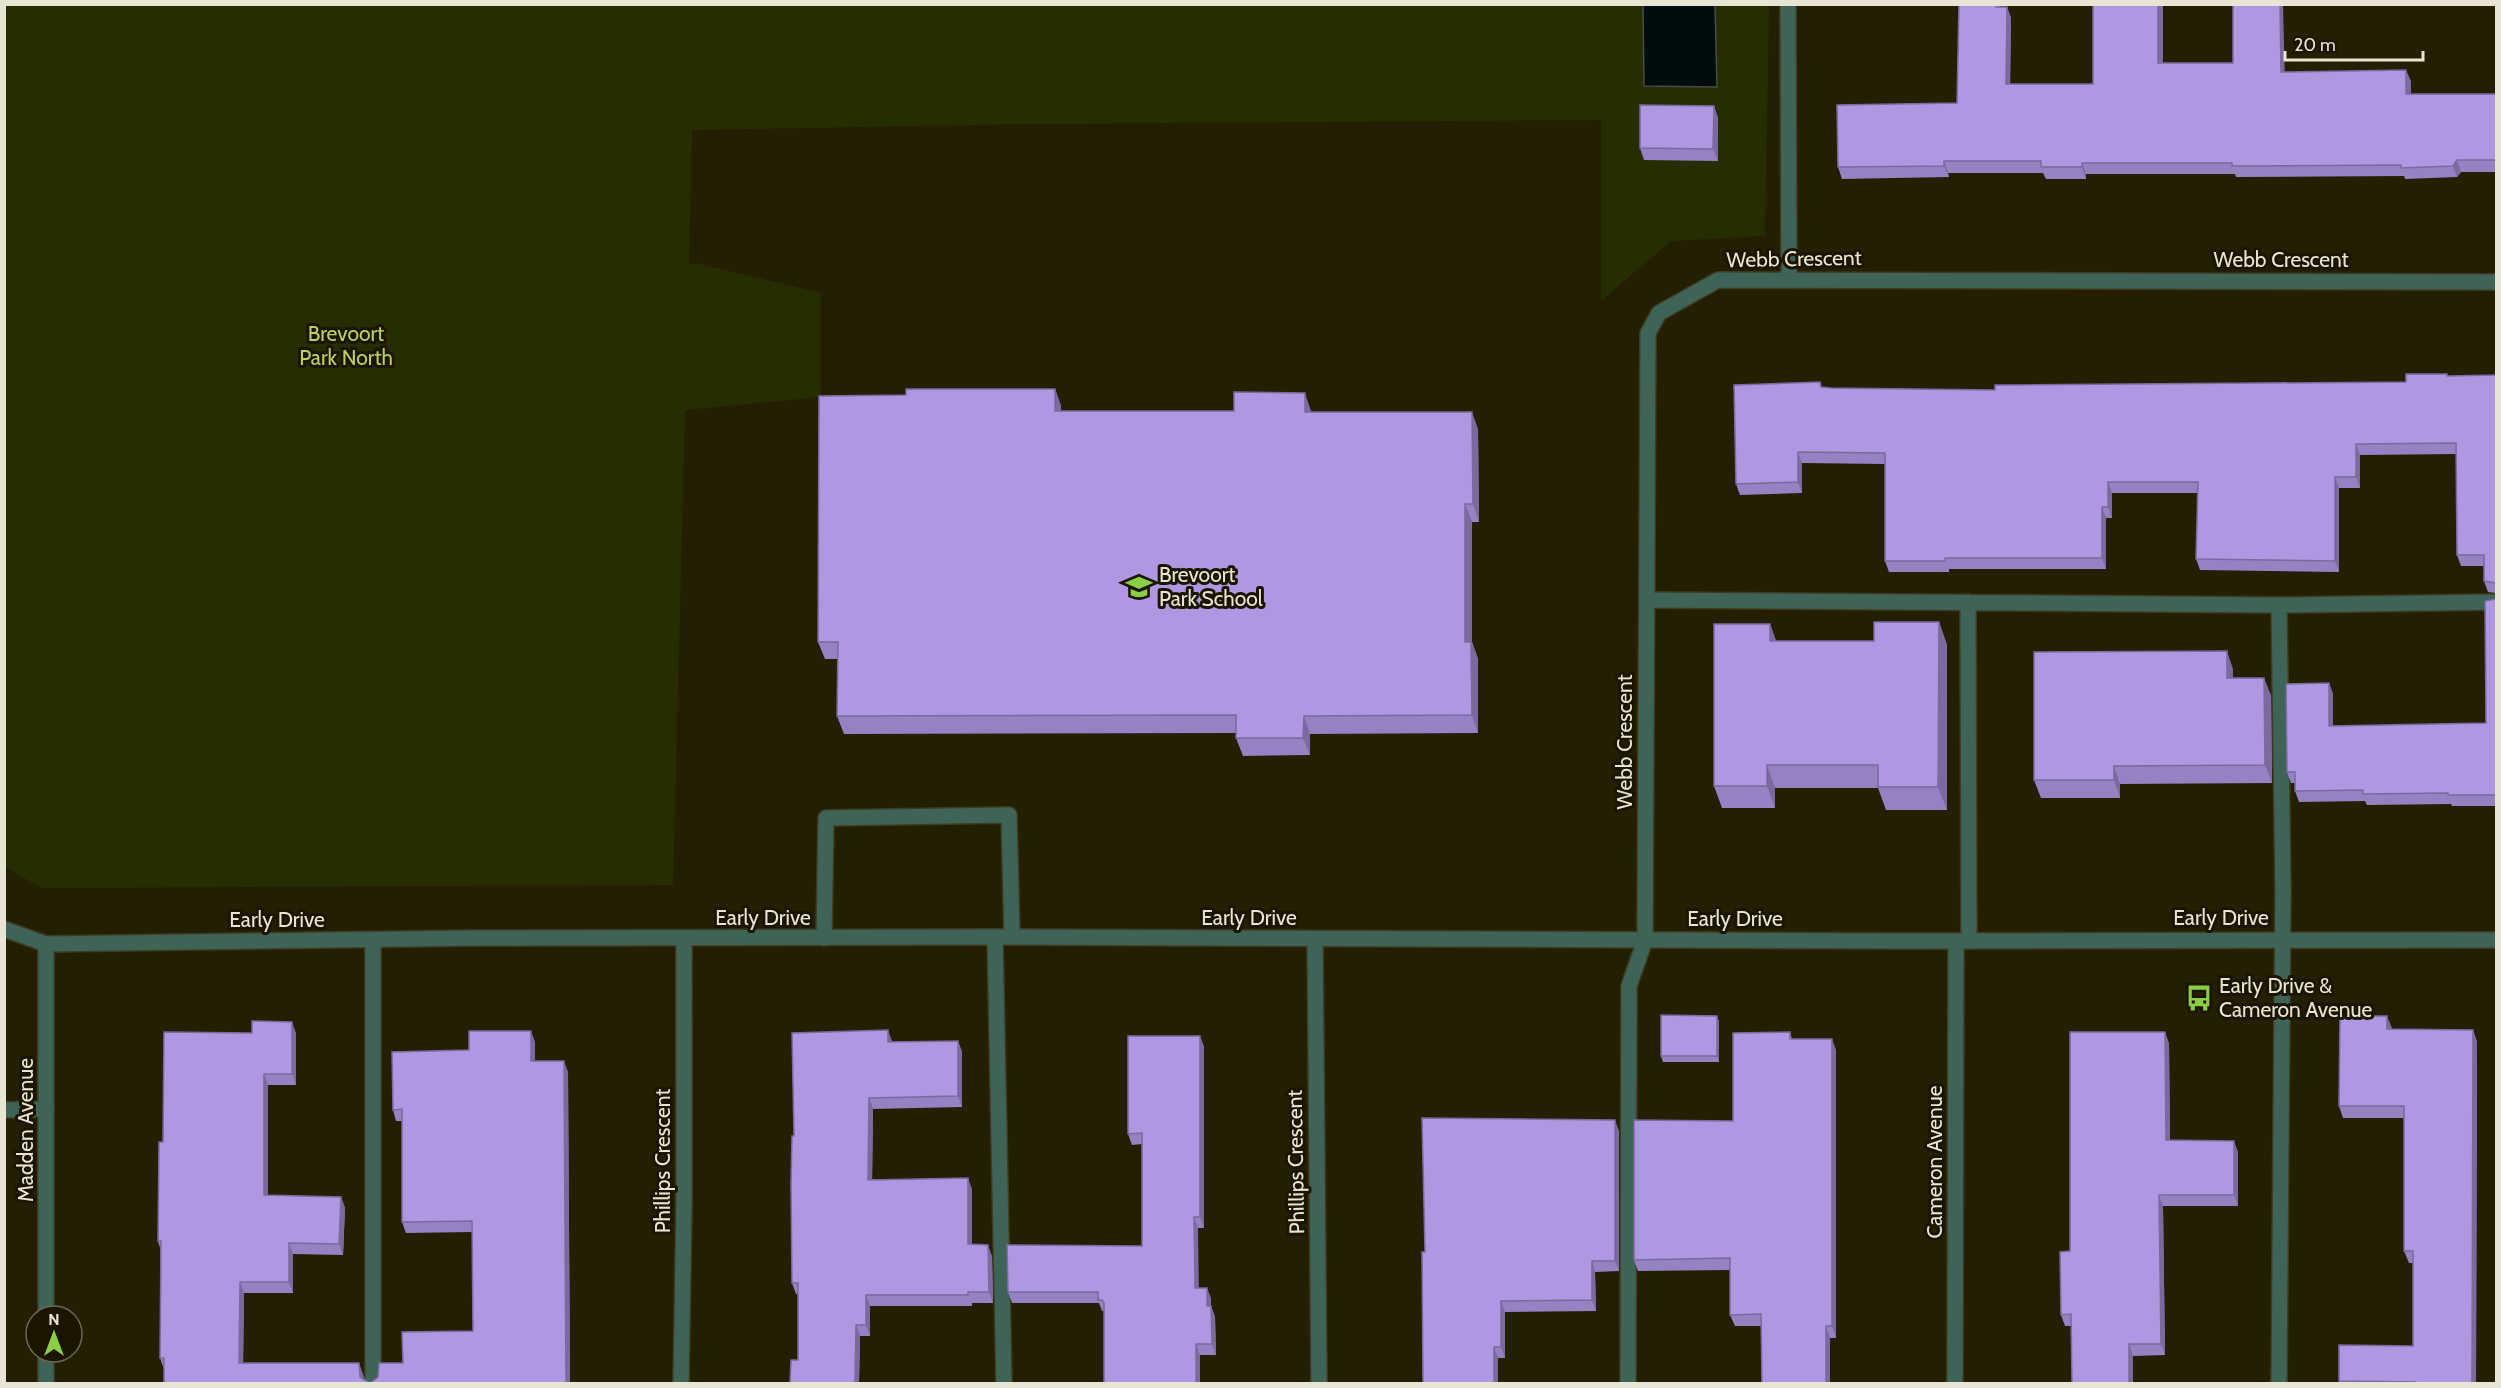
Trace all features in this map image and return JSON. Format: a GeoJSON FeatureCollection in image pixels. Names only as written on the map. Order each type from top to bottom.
{"type":"FeatureCollection","features":[{"type":"Feature","properties":{"kind":"street"},"geometry":{"type":"LineString","coordinates":[[1788,4],[1790,279]]}},
{"type":"Feature","properties":{"kind":"street","name":"Webb Crescent"},"geometry":{"type":"LineString","coordinates":[[1628,1383],[1629,986],[1645,940],[1648,333],[1659,313],[1718,280],[2496,282]]}},
{"type":"Feature","properties":{"kind":"street"},"geometry":{"type":"LineString","coordinates":[[1647,600],[2279,605],[2496,602]]}},
{"type":"Feature","properties":{"kind":"street","name":"Cameron Avenue"},"geometry":{"type":"LineString","coordinates":[[1955,1383],[1968,602]]}},
{"type":"Feature","properties":{"kind":"street"},"geometry":{"type":"LineString","coordinates":[[2279,605],[2282,939],[2279,1383]]}},
{"type":"Feature","properties":{"kind":"street"},"geometry":{"type":"LineString","coordinates":[[824,938],[826,818],[1009,815],[1012,937]]}},
{"type":"Feature","properties":{"kind":"street","name":"Early Drive"},"geometry":{"type":"LineString","coordinates":[[4,929],[46,944],[995,937],[1963,941],[2496,940]]}},
{"type":"Feature","properties":{"kind":"street"},"geometry":{"type":"LineString","coordinates":[[995,937],[1004,1383]]}},
{"type":"Feature","properties":{"kind":"street","name":"Phillips Crescent"},"geometry":{"type":"LineString","coordinates":[[681,1383],[684,939]]}},
{"type":"Feature","properties":{"kind":"street","name":"Phillips Crescent"},"geometry":{"type":"LineString","coordinates":[[1316,939],[1319,1383]]}},
{"type":"Feature","properties":{"kind":"street"},"geometry":{"type":"LineString","coordinates":[[373,940],[374,1383]]}},
{"type":"Feature","properties":{"kind":"street","name":"Madden Avenue"},"geometry":{"type":"LineString","coordinates":[[46,944],[46,1304]]}},
{"type":"Feature","properties":{"kind":"street"},"geometry":{"type":"LineString","coordinates":[[4,1110],[46,1109]]}},
{"type":"Feature","properties":{"kind":"street"},"geometry":{"type":"LineString","coordinates":[[46,1364],[46,1383]]}},
{"type":"Feature","properties":{"kind":"green space","name":"Brevoort Park North"},"geometry":{"type":"Polygon","coordinates":[[[5,5],[1769,5],[1765,236],[1671,241],[1601,301],[1601,120],[1031,124],[692,130],[689,265],[696,263],[821,293],[821,397],[685,410],[673,885],[41,888],[5,867],[5,5]]]}},
{"type":"Feature","properties":{"kind":"shaded area"},"geometry":{"type":"Polygon","coordinates":[[[1643,5],[1715,5],[1717,87],[1644,86],[1643,5]]]}},
{"type":"Feature","properties":{"kind":"building"},"geometry":{"type":"Polygon","coordinates":[[[1959,4],[1996,4],[1996,7],[2007,7],[2006,84],[2093,84],[2093,4],[2158,4],[2158,63],[2233,63],[2233,4],[2280,4],[2281,72],[2406,70],[2406,94],[2496,94],[2496,160],[2457,160],[2453,166],[2401,168],[2401,165],[2232,166],[2232,163],[2082,163],[2082,167],[2041,167],[2041,161],[1944,161],[1944,166],[1838,167],[1837,105],[1957,103],[1959,4]]]}},
{"type":"Feature","properties":{"kind":"building"},"geometry":{"type":"Polygon","coordinates":[[[1640,105],[1714,106],[1713,149],[1640,148],[1640,105]]]}},
{"type":"Feature","properties":{"kind":"building"},"geometry":{"type":"Polygon","coordinates":[[[2406,374],[2496,375],[2496,583],[2484,581],[2484,555],[2457,555],[2456,443],[2356,444],[2356,477],[2335,477],[2335,561],[2196,559],[2198,482],[2108,482],[2108,507],[2102,507],[2102,558],[1945,558],[1945,561],[1885,561],[1885,453],[1798,452],[1798,482],[1736,484],[1734,385],[1820,382],[1821,387],[1831,388],[1995,390],[1995,385],[2406,382],[2406,374]]]}},
{"type":"Feature","properties":{"kind":"building"},"geometry":{"type":"Polygon","coordinates":[[[906,389],[1055,389],[1055,411],[1234,411],[1234,392],[1305,393],[1305,412],[1472,412],[1473,504],[1465,504],[1465,642],[1471,642],[1472,715],[1304,716],[1303,738],[1236,738],[1236,715],[837,716],[838,642],[818,642],[819,396],[906,395],[906,389]]]}},
{"type":"Feature","properties":{"kind":"building"},"geometry":{"type":"Polygon","coordinates":[[[2496,599],[2496,795],[2363,794],[2363,790],[2295,791],[2295,772],[2287,772],[2286,684],[2329,683],[2329,726],[2486,723],[2485,601],[2496,599]]]}},
{"type":"Feature","properties":{"kind":"building"},"geometry":{"type":"Polygon","coordinates":[[[1874,622],[1939,622],[1938,787],[1878,787],[1878,765],[1767,765],[1767,786],[1714,786],[1714,624],[1770,624],[1770,641],[1874,641],[1874,622]]]}},
{"type":"Feature","properties":{"kind":"building"},"geometry":{"type":"Polygon","coordinates":[[[2227,651],[2227,678],[2264,678],[2265,765],[2114,766],[2114,780],[2034,780],[2034,652],[2227,651]]]}},
{"type":"Feature","properties":{"kind":"building"},"geometry":{"type":"Polygon","coordinates":[[[1661,1015],[1717,1016],[1717,1056],[1661,1056],[1661,1015]]]}},
{"type":"Feature","properties":{"kind":"building"},"geometry":{"type":"Polygon","coordinates":[[[2340,1016],[2387,1016],[2387,1029],[2473,1030],[2472,1383],[2339,1381],[2339,1345],[2413,1346],[2413,1251],[2404,1251],[2404,1106],[2339,1106],[2340,1016]]]}},
{"type":"Feature","properties":{"kind":"building"},"geometry":{"type":"Polygon","coordinates":[[[252,1021],[292,1022],[292,1074],[264,1074],[264,1195],[341,1197],[339,1244],[289,1243],[289,1282],[240,1282],[239,1363],[359,1363],[360,1377],[370,1383],[164,1383],[164,1358],[160,1358],[161,1241],[158,1241],[159,1142],[163,1142],[164,1032],[252,1033],[252,1021]]]}},
{"type":"Feature","properties":{"kind":"building"},"geometry":{"type":"Polygon","coordinates":[[[888,1030],[888,1042],[958,1041],[958,1096],[869,1098],[868,1180],[968,1178],[968,1244],[988,1245],[989,1292],[968,1292],[968,1295],[866,1295],[866,1325],[856,1325],[855,1383],[790,1383],[791,1360],[798,1360],[798,1283],[792,1283],[791,1184],[792,1136],[794,1136],[792,1033],[888,1030]]]}},
{"type":"Feature","properties":{"kind":"building"},"geometry":{"type":"Polygon","coordinates":[[[469,1031],[531,1031],[531,1061],[564,1061],[566,1383],[370,1383],[378,1377],[379,1363],[403,1363],[402,1332],[473,1331],[472,1221],[402,1222],[402,1109],[393,1110],[392,1052],[469,1050],[469,1031]]]}},
{"type":"Feature","properties":{"kind":"building"},"geometry":{"type":"Polygon","coordinates":[[[1790,1032],[1790,1039],[1832,1039],[1832,1326],[1826,1326],[1826,1383],[1762,1383],[1761,1314],[1730,1315],[1730,1258],[1634,1260],[1634,1120],[1733,1121],[1733,1033],[1790,1032]]]}},
{"type":"Feature","properties":{"kind":"building"},"geometry":{"type":"Polygon","coordinates":[[[2070,1032],[2165,1032],[2166,1140],[2234,1141],[2234,1195],[2159,1195],[2161,1344],[2129,1344],[2129,1383],[2072,1383],[2071,1314],[2061,1315],[2060,1252],[2070,1251],[2070,1032]]]}},
{"type":"Feature","properties":{"kind":"building"},"geometry":{"type":"Polygon","coordinates":[[[1128,1036],[1200,1036],[1200,1217],[1194,1217],[1195,1288],[1207,1288],[1207,1306],[1211,1306],[1212,1344],[1196,1344],[1196,1383],[1104,1383],[1104,1303],[1098,1300],[1098,1292],[1008,1292],[1007,1245],[1142,1246],[1142,1133],[1128,1134],[1128,1036]]]}},
{"type":"Feature","properties":{"kind":"building"},"geometry":{"type":"Polygon","coordinates":[[[1422,1118],[1615,1120],[1615,1261],[1592,1261],[1592,1300],[1501,1301],[1501,1347],[1494,1347],[1494,1383],[1423,1383],[1422,1252],[1425,1252],[1422,1118]]]}},
{"type":"Feature","properties":{"kind":"place","name":"Brevoort Park School"},"geometry":{"type":"Point","coordinates":[1139,587]}},
{"type":"Feature","properties":{"kind":"place","name":"Early Drive & Cameron Avenue"},"geometry":{"type":"Point","coordinates":[2199,998]}}]}
